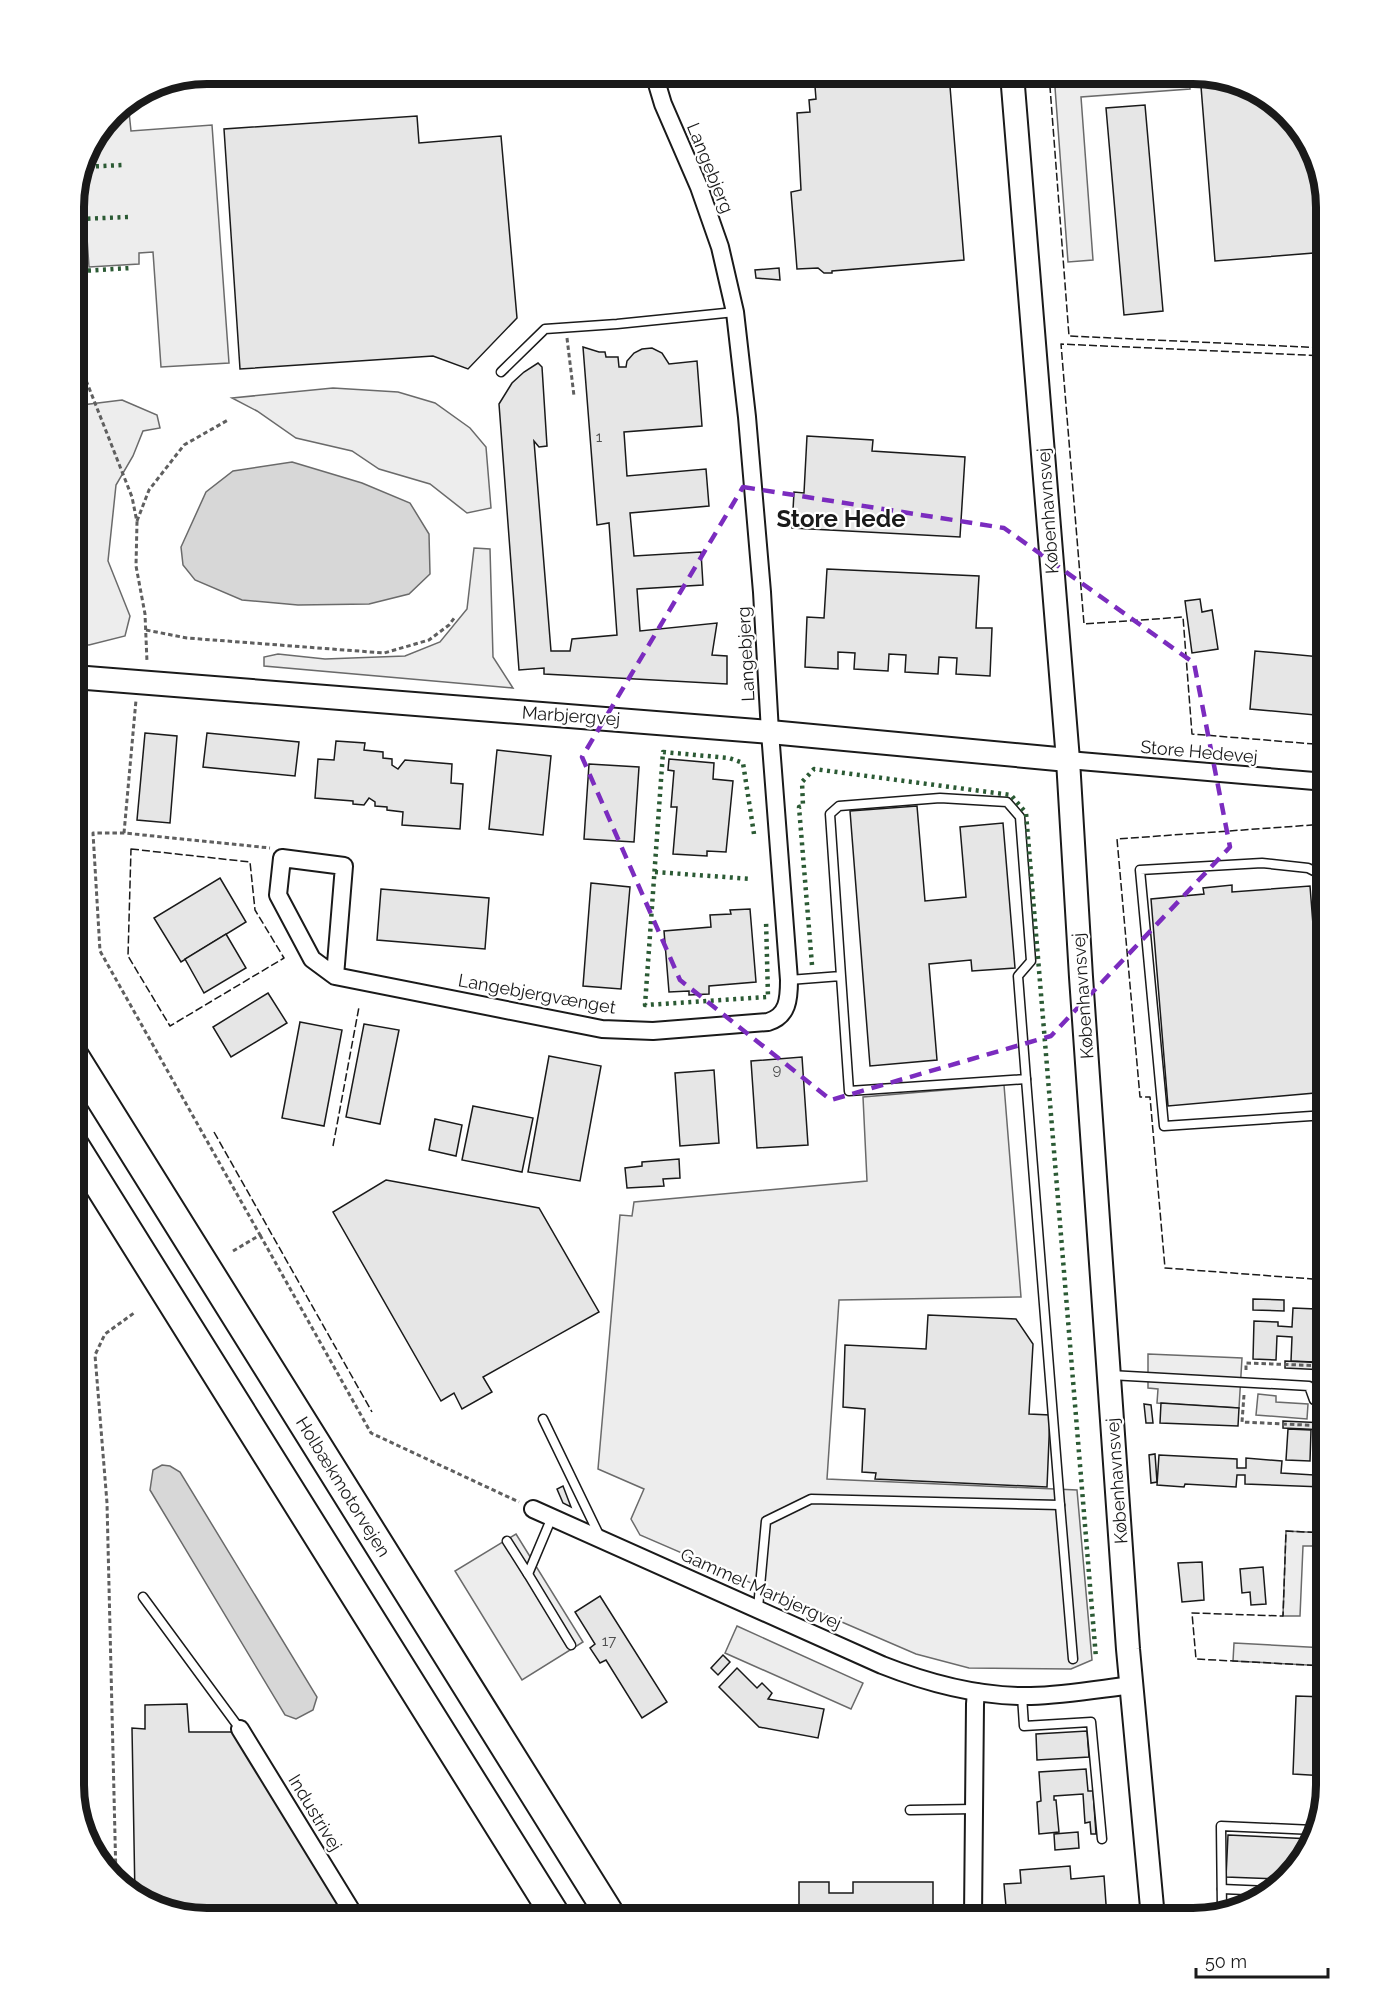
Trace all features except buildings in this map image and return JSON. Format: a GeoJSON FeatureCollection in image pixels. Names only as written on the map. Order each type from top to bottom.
{"type":"FeatureCollection","features":[{"type":"Feature","properties":{"kind":"highway","name":"Holbækmotorvejen"},"geometry":{"type":"LineString","coordinates":[[84,1072],[606,1908]]}},
{"type":"Feature","properties":{"kind":"highway"},"geometry":{"type":"LineString","coordinates":[[84,1160],[546,1906]]}},
{"type":"Feature","properties":{"kind":"main road","name":"Københavnsvej"},"geometry":{"type":"LineString","coordinates":[[1013,84],[1068,760],[1109,1375],[1132,1685],[1152,1908]]}},
{"type":"Feature","properties":{"kind":"main road","name":"Marbjergvej"},"geometry":{"type":"LineString","coordinates":[[84,678],[770,732],[1068,760]]}},
{"type":"Feature","properties":{"kind":"street","name":"Langebjerg"},"geometry":{"type":"LineString","coordinates":[[657,84],[663,104],[699,187],[720,247],[735,312],[747,417],[761,581],[789,987]]}},
{"type":"Feature","properties":{"kind":"street","name":"Store Hedevej"},"geometry":{"type":"LineString","coordinates":[[1068,760],[1316,781]]}},
{"type":"Feature","properties":{"kind":"street","name":"Langebjergvænget"},"geometry":{"type":"LineString","coordinates":[[282,858],[278,895],[312,959],[335,976],[602,1029],[653,1031],[768,1022],[782,1014],[789,987]]}},
{"type":"Feature","properties":{"kind":"street"},"geometry":{"type":"LineString","coordinates":[[282,858],[344,866],[335,976]]}},
{"type":"Feature","properties":{"kind":"street","name":"Gammel Marbjergvej"},"geometry":{"type":"LineString","coordinates":[[533,1509],[925,1681],[976,1692],[1023,1696],[1054,1695],[1132,1685]]}},
{"type":"Feature","properties":{"kind":"street"},"geometry":{"type":"LineString","coordinates":[[973,1908],[976,1692]]}},
{"type":"Feature","properties":{"kind":"street","name":"Industrivej"},"geometry":{"type":"LineString","coordinates":[[240,1729],[350,1908]]}},
{"type":"Feature","properties":{"kind":"lane"},"geometry":{"type":"LineString","coordinates":[[501,372],[545,329],[735,312]]}},
{"type":"Feature","properties":{"kind":"lane"},"geometry":{"type":"LineString","coordinates":[[1026,1079],[849,1091],[830,814],[839,806],[940,798],[1007,802],[1020,817],[1031,961],[1018,976],[1073,1659]]}},
{"type":"Feature","properties":{"kind":"lane"},"geometry":{"type":"LineString","coordinates":[[1316,872],[1308,868],[1262,863],[1140,870],[1164,1126],[1316,1116]]}},
{"type":"Feature","properties":{"kind":"lane"},"geometry":{"type":"LineString","coordinates":[[789,987],[841,976]]}},
{"type":"Feature","properties":{"kind":"lane"},"geometry":{"type":"LineString","coordinates":[[1109,1375],[1309,1386],[1316,1400]]}},
{"type":"Feature","properties":{"kind":"lane"},"geometry":{"type":"LineString","coordinates":[[543,1419],[601,1539]]}},
{"type":"Feature","properties":{"kind":"lane"},"geometry":{"type":"LineString","coordinates":[[758,1608],[766,1521],[811,1499],[1060,1505]]}},
{"type":"Feature","properties":{"kind":"lane"},"geometry":{"type":"LineString","coordinates":[[528,1574],[552,1517]]}},
{"type":"Feature","properties":{"kind":"lane"},"geometry":{"type":"LineString","coordinates":[[507,1541],[571,1645]]}},
{"type":"Feature","properties":{"kind":"lane"},"geometry":{"type":"LineString","coordinates":[[143,1597],[240,1729]]}},
{"type":"Feature","properties":{"kind":"lane"},"geometry":{"type":"LineString","coordinates":[[1023,1696],[1024,1726],[1091,1722],[1102,1839]]}},
{"type":"Feature","properties":{"kind":"lane"},"geometry":{"type":"LineString","coordinates":[[910,1809],[974,1809]]}},
{"type":"Feature","properties":{"kind":"lane"},"geometry":{"type":"LineString","coordinates":[[1222,1905],[1221,1826],[1308,1830]]}},
{"type":"Feature","properties":{"kind":"lane"},"geometry":{"type":"LineString","coordinates":[[1222,1888],[1256,1890]]}},
{"type":"Feature","properties":{"kind":"path"},"geometry":{"type":"LineString","coordinates":[[566,327],[574,396]]}},
{"type":"Feature","properties":{"kind":"path"},"geometry":{"type":"LineString","coordinates":[[84,371],[132,497],[137,522],[136,567],[146,630],[124,833]]}},
{"type":"Feature","properties":{"kind":"path"},"geometry":{"type":"LineString","coordinates":[[137,522],[149,490],[184,445],[228,420]]}},
{"type":"Feature","properties":{"kind":"path"},"geometry":{"type":"LineString","coordinates":[[146,630],[187,638],[384,653],[429,640],[449,625],[454,617]]}},
{"type":"Feature","properties":{"kind":"path"},"geometry":{"type":"LineString","coordinates":[[282,858],[270,848],[124,833],[93,833],[100,951],[371,1433],[533,1509]]}},
{"type":"Feature","properties":{"kind":"path"},"geometry":{"type":"LineString","coordinates":[[233,1251],[260,1234]]}},
{"type":"Feature","properties":{"kind":"path"},"geometry":{"type":"LineString","coordinates":[[116,1867],[107,1503],[96,1355],[105,1334],[134,1313]]}},
{"type":"Feature","properties":{"kind":"path"},"geometry":{"type":"LineString","coordinates":[[1316,1366],[1246,1363],[1242,1422],[1316,1426]]}},
{"type":"Feature","properties":{"kind":"highlighted area"},"geometry":{"type":"Polygon","coordinates":[[[743,487],[1004,528],[1194,663],[1230,847],[1051,1036],[831,1100],[680,980],[582,757],[743,487]]]}},
{"type":"Feature","properties":{"kind":"shaded area"},"geometry":{"type":"Polygon","coordinates":[[[1055,84],[1190,84],[1190,89],[1081,97],[1093,260],[1068,262],[1055,84]]]}},
{"type":"Feature","properties":{"kind":"shaded area"},"geometry":{"type":"Polygon","coordinates":[[[129,113],[131,131],[212,125],[229,363],[161,367],[153,252],[139,253],[139,264],[89,267],[84,197],[86,183],[93,160],[109,132],[129,113]]]}},
{"type":"Feature","properties":{"kind":"shaded area"},"geometry":{"type":"Polygon","coordinates":[[[333,388],[398,392],[435,403],[470,428],[486,447],[491,508],[467,513],[430,484],[379,469],[352,451],[296,438],[257,411],[232,398],[333,388]]]}},
{"type":"Feature","properties":{"kind":"shaded area"},"geometry":{"type":"Polygon","coordinates":[[[122,400],[157,415],[160,428],[143,431],[133,456],[116,485],[108,561],[130,616],[125,636],[89,645],[84,645],[84,405],[122,400]]]}},
{"type":"Feature","properties":{"kind":"shaded area"},"geometry":{"type":"Polygon","coordinates":[[[292,462],[362,483],[410,503],[429,534],[430,574],[409,594],[369,604],[298,605],[242,600],[195,580],[183,565],[181,547],[206,492],[233,471],[292,462]]]}},
{"type":"Feature","properties":{"kind":"shaded area"},"geometry":{"type":"Polygon","coordinates":[[[474,548],[490,549],[493,657],[513,688],[264,666],[264,657],[278,654],[325,659],[405,656],[440,642],[467,609],[474,548]]]}},
{"type":"Feature","properties":{"kind":"shaded area"},"geometry":{"type":"Polygon","coordinates":[[[1004,1085],[1021,1297],[839,1300],[827,1479],[1077,1490],[1092,1660],[1071,1669],[969,1668],[916,1654],[640,1535],[631,1519],[644,1489],[598,1469],[620,1215],[632,1216],[634,1202],[867,1181],[863,1097],[1004,1085]]]}},
{"type":"Feature","properties":{"kind":"shaded area"},"geometry":{"type":"Polygon","coordinates":[[[1148,1354],[1242,1358],[1239,1408],[1157,1403],[1158,1389],[1148,1388],[1148,1354]]]}},
{"type":"Feature","properties":{"kind":"shaded area"},"geometry":{"type":"Polygon","coordinates":[[[1258,1394],[1276,1396],[1276,1402],[1308,1404],[1307,1419],[1256,1415],[1258,1394]]]}},
{"type":"Feature","properties":{"kind":"shaded area"},"geometry":{"type":"Polygon","coordinates":[[[162,1465],[170,1466],[180,1472],[317,1697],[313,1710],[296,1719],[285,1715],[150,1490],[153,1470],[162,1465]]]}},
{"type":"Feature","properties":{"kind":"shaded area"},"geometry":{"type":"Polygon","coordinates":[[[1286,1531],[1316,1532],[1316,1546],[1303,1546],[1300,1616],[1283,1616],[1286,1531]]]}},
{"type":"Feature","properties":{"kind":"shaded area"},"geometry":{"type":"Polygon","coordinates":[[[516,1534],[583,1642],[522,1680],[455,1571],[516,1534]]]}},
{"type":"Feature","properties":{"kind":"shaded area"},"geometry":{"type":"Polygon","coordinates":[[[737,1626],[863,1683],[851,1709],[725,1653],[737,1626]]]}},
{"type":"Feature","properties":{"kind":"shaded area"},"geometry":{"type":"Polygon","coordinates":[[[1234,1643],[1316,1647],[1316,1665],[1233,1661],[1234,1643]]]}},
{"type":"Feature","properties":{"kind":"hedge"},"geometry":{"type":"LineString","coordinates":[[91,167],[123,165]]}},
{"type":"Feature","properties":{"kind":"hedge"},"geometry":{"type":"LineString","coordinates":[[84,219],[128,217]]}},
{"type":"Feature","properties":{"kind":"hedge"},"geometry":{"type":"LineString","coordinates":[[84,271],[131,268]]}},
{"type":"Feature","properties":{"kind":"hedge"},"geometry":{"type":"LineString","coordinates":[[754,834],[743,763],[729,758],[663,752],[645,1005],[768,997],[766,920]]}},
{"type":"Feature","properties":{"kind":"hedge"},"geometry":{"type":"LineString","coordinates":[[812,965],[799,807],[803,806],[802,782],[814,769],[1011,795],[1026,813],[1096,1658]]}},
{"type":"Feature","properties":{"kind":"hedge"},"geometry":{"type":"LineString","coordinates":[[655,872],[752,879]]}},
{"type":"Feature","properties":{"kind":"fence"},"geometry":{"type":"LineString","coordinates":[[1050,84],[1069,336],[1316,348]]}},
{"type":"Feature","properties":{"kind":"fence"},"geometry":{"type":"LineString","coordinates":[[1316,356],[1061,344],[1084,624],[1183,617],[1192,734],[1316,744]]}},
{"type":"Feature","properties":{"kind":"fence"},"geometry":{"type":"LineString","coordinates":[[1316,825],[1117,839],[1140,1097],[1150,1097],[1165,1268],[1316,1279]]}},
{"type":"Feature","properties":{"kind":"fence"},"geometry":{"type":"LineString","coordinates":[[131,849],[250,862],[255,910],[284,958],[170,1026],[128,956],[131,849]]}},
{"type":"Feature","properties":{"kind":"fence"},"geometry":{"type":"LineString","coordinates":[[333,1146],[359,1007]]}},
{"type":"Feature","properties":{"kind":"fence"},"geometry":{"type":"LineString","coordinates":[[214,1132],[372,1412]]}},
{"type":"Feature","properties":{"kind":"fence"},"geometry":{"type":"LineString","coordinates":[[1316,1532],[1286,1531],[1283,1616],[1192,1613],[1196,1659],[1316,1665]]}},
{"type":"Feature","properties":{"kind":"district","name":"Store Hede"},"geometry":{"type":"Point","coordinates":[841,519]}}]}
